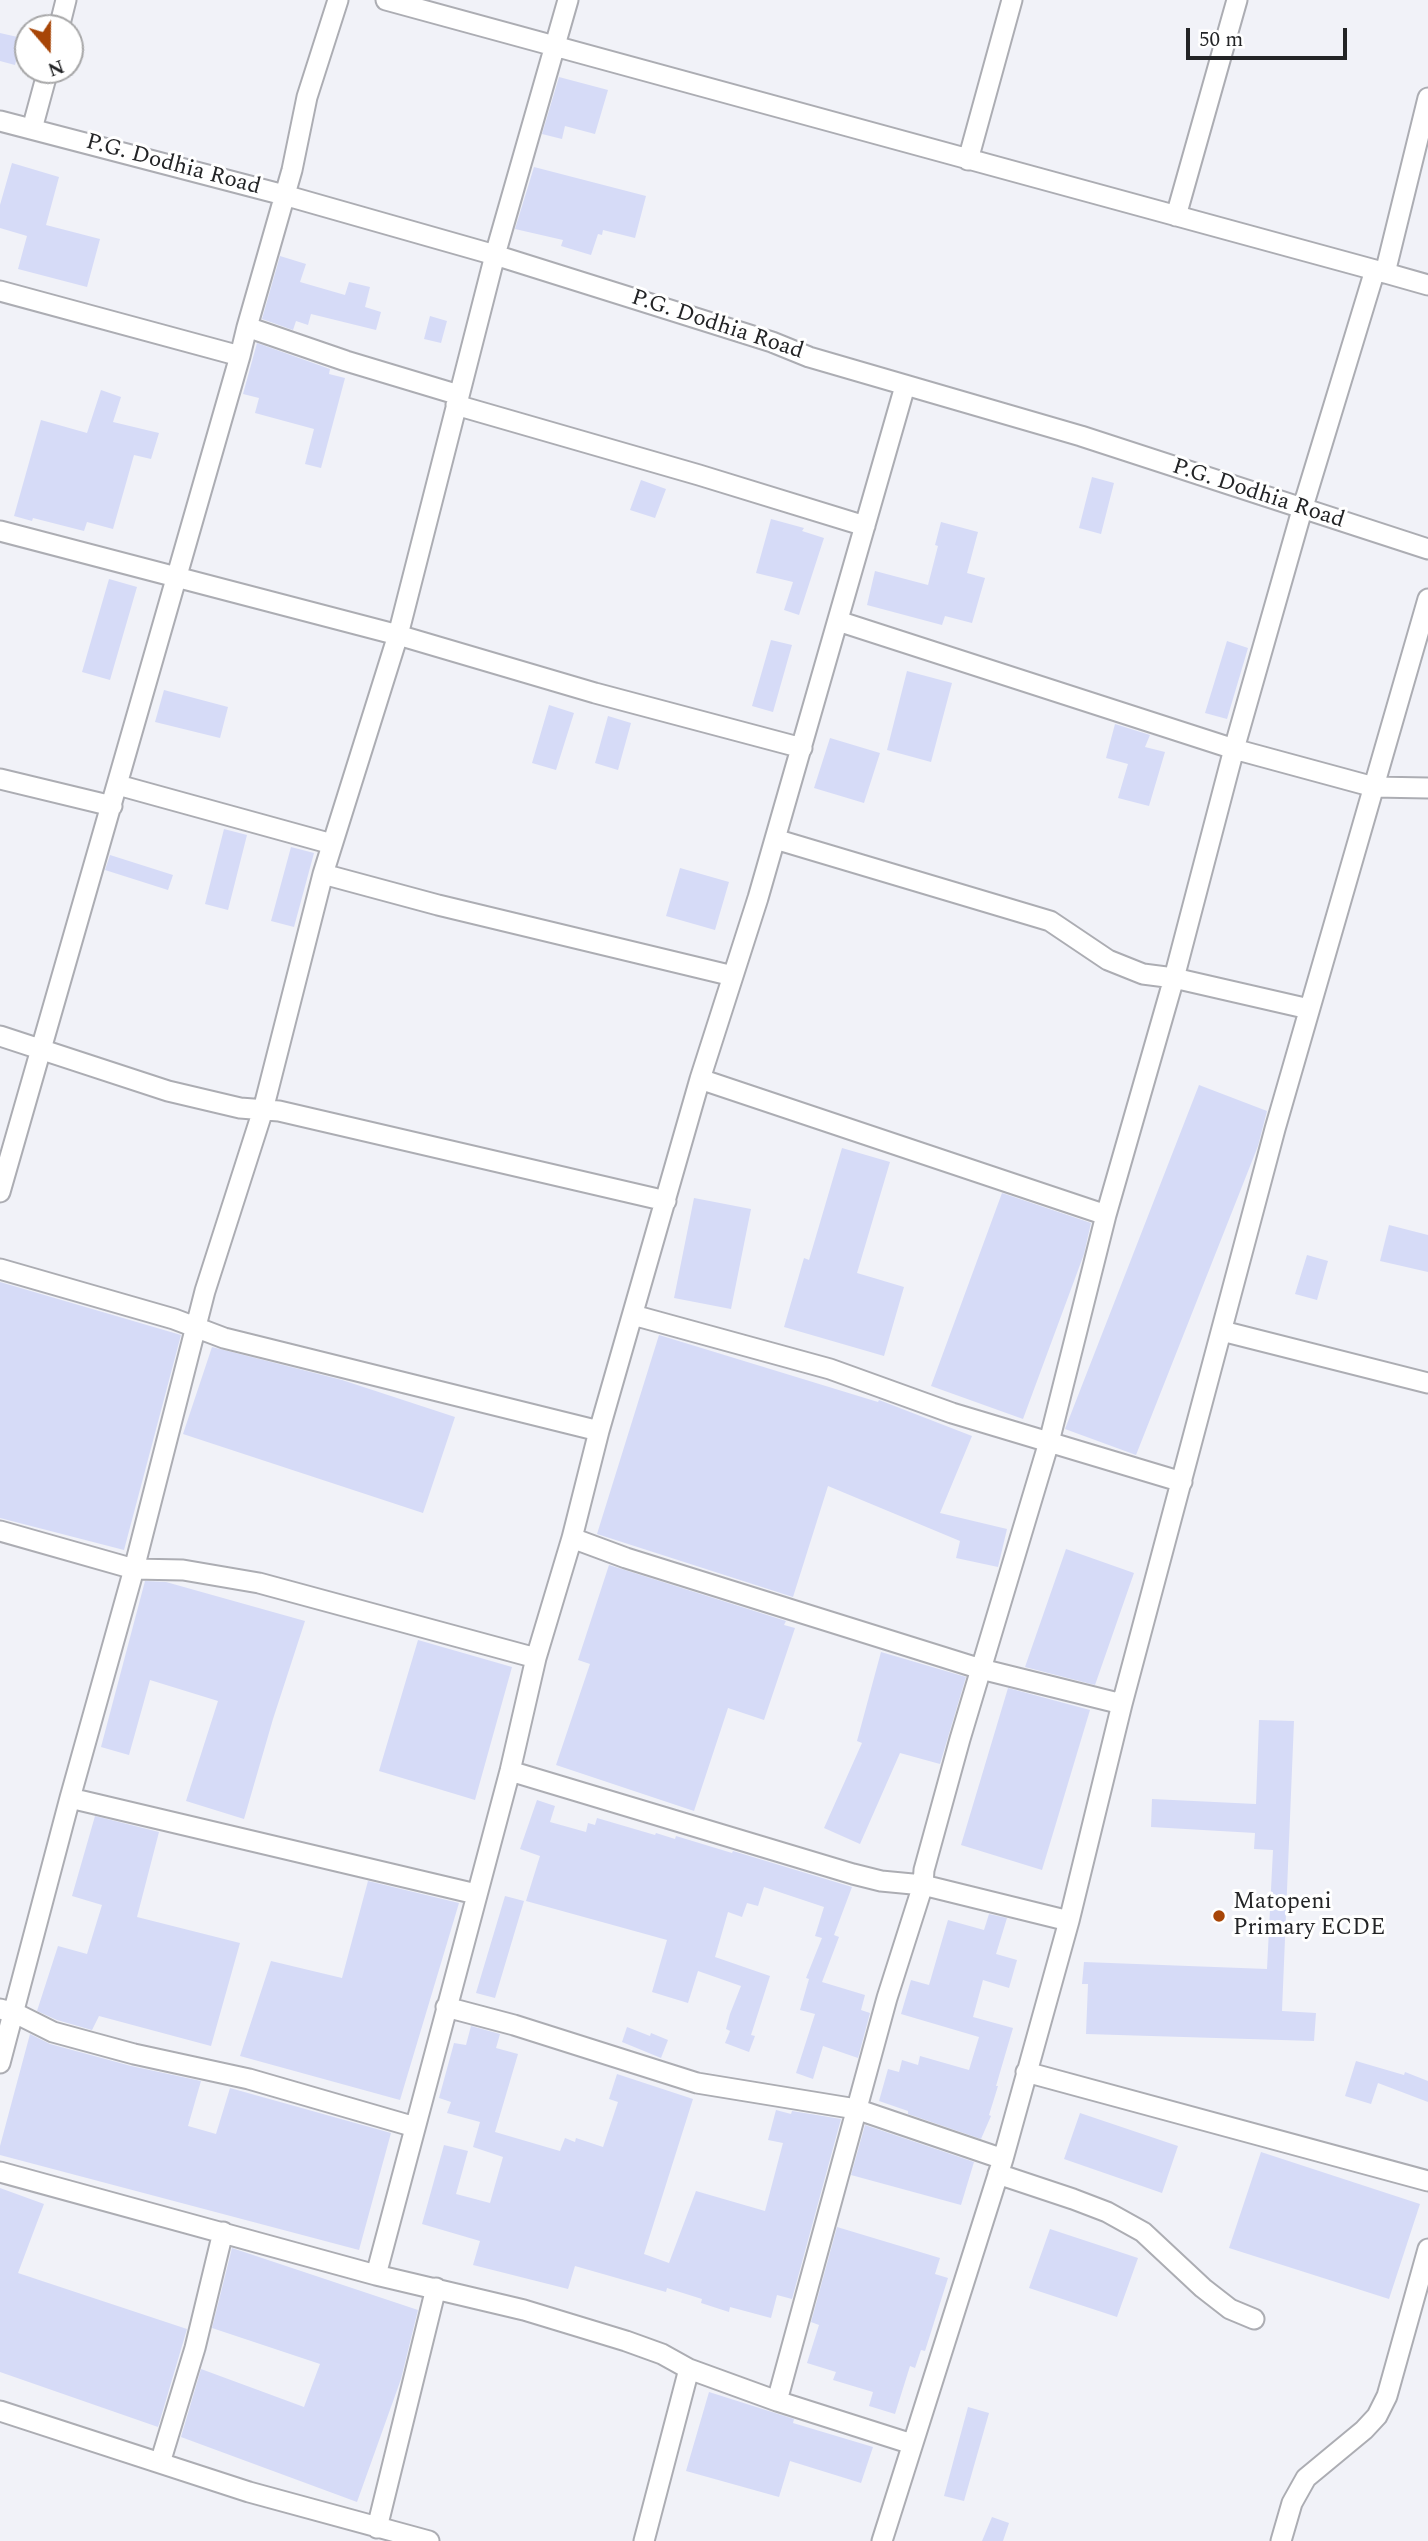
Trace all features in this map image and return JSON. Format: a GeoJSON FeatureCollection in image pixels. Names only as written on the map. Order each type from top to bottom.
{"type":"FeatureCollection","features":[{"type":"Feature","properties":{"kind":"street"},"geometry":{"type":"LineString","coordinates":[[0,1192],[240,356],[292,170],[307,97],[338,0]]}},
{"type":"Feature","properties":{"kind":"street"},"geometry":{"type":"LineString","coordinates":[[386,0],[1428,285]]}},
{"type":"Feature","properties":{"kind":"street"},"geometry":{"type":"LineString","coordinates":[[0,2063],[7,2011],[134,1569],[196,1326],[263,1110],[323,874],[398,635],[495,255],[568,0]]}},
{"type":"Feature","properties":{"kind":"street"},"geometry":{"type":"LineString","coordinates":[[968,160],[1012,0]]}},
{"type":"Feature","properties":{"kind":"street"},"geometry":{"type":"LineString","coordinates":[[1176,216],[1237,0]]}},
{"type":"Feature","properties":{"kind":"street"},"geometry":{"type":"LineString","coordinates":[[32,129],[44,84]]}},
{"type":"Feature","properties":{"kind":"street"},"geometry":{"type":"LineString","coordinates":[[777,2401],[887,1998],[923,1885],[923,1870],[1049,1442],[1106,1215],[1174,978],[1234,749],[1302,510],[1380,272],[1428,98]]}},
{"type":"Feature","properties":{"kind":"street","name":"P.G. Dodhia Road"},"geometry":{"type":"LineString","coordinates":[[0,121],[284,195],[495,255],[905,386],[1081,436],[1428,549]]}},
{"type":"Feature","properties":{"kind":"street"},"geometry":{"type":"LineString","coordinates":[[0,290],[240,356]]}},
{"type":"Feature","properties":{"kind":"street"},"geometry":{"type":"LineString","coordinates":[[247,327],[458,400],[865,526]]}},
{"type":"Feature","properties":{"kind":"street"},"geometry":{"type":"LineString","coordinates":[[376,2275],[510,1771],[536,1658],[572,1538],[599,1432],[700,1079],[802,748],[905,386]]}},
{"type":"Feature","properties":{"kind":"street"},"geometry":{"type":"LineString","coordinates":[[0,531],[398,635],[595,693],[802,748]]}},
{"type":"Feature","properties":{"kind":"street"},"geometry":{"type":"LineString","coordinates":[[882,2541],[1000,2166],[1069,1921],[1122,1704],[1309,1009],[1428,599]]}},
{"type":"Feature","properties":{"kind":"street"},"geometry":{"type":"LineString","coordinates":[[838,621],[1234,749],[1374,787],[1428,788]]}},
{"type":"Feature","properties":{"kind":"street"},"geometry":{"type":"LineString","coordinates":[[0,779],[112,806]]}},
{"type":"Feature","properties":{"kind":"street"},"geometry":{"type":"LineString","coordinates":[[118,785],[332,844]]}},
{"type":"Feature","properties":{"kind":"street"},"geometry":{"type":"LineString","coordinates":[[775,839],[1050,921],[1108,960],[1143,974],[1174,978],[1309,1009]]}},
{"type":"Feature","properties":{"kind":"street"},"geometry":{"type":"LineString","coordinates":[[323,874],[438,905],[733,976]]}},
{"type":"Feature","properties":{"kind":"street"},"geometry":{"type":"LineString","coordinates":[[0,1036],[168,1091],[240,1108],[279,1111],[666,1201]]}},
{"type":"Feature","properties":{"kind":"street"},"geometry":{"type":"LineString","coordinates":[[700,1079],[1106,1215]]}},
{"type":"Feature","properties":{"kind":"street"},"geometry":{"type":"LineString","coordinates":[[0,1269],[196,1326],[224,1338],[599,1432]]}},
{"type":"Feature","properties":{"kind":"street"},"geometry":{"type":"LineString","coordinates":[[633,1315],[830,1369],[952,1413],[1182,1482]]}},
{"type":"Feature","properties":{"kind":"street"},"geometry":{"type":"LineString","coordinates":[[1222,1331],[1425,1378]]}},
{"type":"Feature","properties":{"kind":"street"},"geometry":{"type":"LineString","coordinates":[[0,1531],[134,1569],[183,1570],[260,1583],[536,1658]]}},
{"type":"Feature","properties":{"kind":"street"},"geometry":{"type":"LineString","coordinates":[[572,1538],[626,1559],[981,1669],[1122,1704]]}},
{"type":"Feature","properties":{"kind":"street"},"geometry":{"type":"LineString","coordinates":[[510,1771],[853,1874],[881,1881],[923,1885],[1069,1921]]}},
{"type":"Feature","properties":{"kind":"street"},"geometry":{"type":"LineString","coordinates":[[70,1798],[476,1894]]}},
{"type":"Feature","properties":{"kind":"street"},"geometry":{"type":"LineString","coordinates":[[446,2007],[514,2025],[697,2083],[856,2109],[1000,2166],[1107,2213],[1143,2232],[1203,2288],[1230,2309],[1254,2319]]}},
{"type":"Feature","properties":{"kind":"street"},"geometry":{"type":"LineString","coordinates":[[7,2011],[53,2032],[249,2079],[415,2127]]}},
{"type":"Feature","properties":{"kind":"street"},"geometry":{"type":"LineString","coordinates":[[1026,2072],[1428,2180]]}},
{"type":"Feature","properties":{"kind":"street"},"geometry":{"type":"LineString","coordinates":[[0,2172],[376,2275],[524,2310],[626,2340],[662,2354],[689,2369],[912,2445]]}},
{"type":"Feature","properties":{"kind":"street"},"geometry":{"type":"LineString","coordinates":[[160,2463],[195,2348],[223,2232]]}},
{"type":"Feature","properties":{"kind":"street"},"geometry":{"type":"LineString","coordinates":[[1281,2541],[1292,2503],[1306,2478],[1377,2416],[1387,2396],[1428,2249]]}},
{"type":"Feature","properties":{"kind":"street"},"geometry":{"type":"LineString","coordinates":[[377,2528],[436,2288]]}},
{"type":"Feature","properties":{"kind":"street"},"geometry":{"type":"LineString","coordinates":[[644,2541],[689,2369]]}},
{"type":"Feature","properties":{"kind":"street"},"geometry":{"type":"LineString","coordinates":[[0,2411],[249,2492],[429,2541]]}},
{"type":"Feature","properties":{"kind":"building"},"geometry":{"type":"Polygon","coordinates":[[[0,33],[14,36],[14,65],[0,61],[0,33]]]}},
{"type":"Feature","properties":{"kind":"building"},"geometry":{"type":"Polygon","coordinates":[[[559,77],[608,90],[595,134],[565,126],[562,139],[542,134],[559,77]]]}},
{"type":"Feature","properties":{"kind":"building"},"geometry":{"type":"Polygon","coordinates":[[[12,163],[59,177],[46,225],[100,239],[87,287],[18,269],[27,236],[0,228],[0,205],[12,163]]]}},
{"type":"Feature","properties":{"kind":"building"},"geometry":{"type":"Polygon","coordinates":[[[534,167],[646,196],[635,238],[603,230],[602,235],[598,234],[591,255],[561,246],[563,240],[515,229],[534,167]]]}},
{"type":"Feature","properties":{"kind":"building"},"geometry":{"type":"Polygon","coordinates":[[[280,256],[306,264],[300,282],[345,295],[349,282],[370,287],[365,307],[381,312],[376,330],[311,314],[308,325],[296,321],[293,330],[262,319],[280,256]]]}},
{"type":"Feature","properties":{"kind":"building"},"geometry":{"type":"Polygon","coordinates":[[[430,316],[447,321],[441,343],[424,339],[430,316]]]}},
{"type":"Feature","properties":{"kind":"building"},"geometry":{"type":"Polygon","coordinates":[[[257,343],[330,369],[329,374],[345,378],[321,468],[305,464],[314,429],[255,413],[259,398],[243,394],[257,343]]]}},
{"type":"Feature","properties":{"kind":"building"},"geometry":{"type":"Polygon","coordinates":[[[101,390],[121,397],[113,422],[159,433],[151,459],[134,455],[113,529],[87,522],[84,531],[14,516],[41,420],[87,433],[101,390]]]}},
{"type":"Feature","properties":{"kind":"building"},"geometry":{"type":"Polygon","coordinates":[[[1092,477],[1114,483],[1101,534],[1079,528],[1092,477]]]}},
{"type":"Feature","properties":{"kind":"building"},"geometry":{"type":"Polygon","coordinates":[[[641,480],[666,489],[655,518],[630,510],[641,480]]]}},
{"type":"Feature","properties":{"kind":"building"},"geometry":{"type":"Polygon","coordinates":[[[771,519],[804,528],[802,531],[824,538],[799,615],[784,610],[793,582],[756,573],[771,519]]]}},
{"type":"Feature","properties":{"kind":"building"},"geometry":{"type":"Polygon","coordinates":[[[941,522],[978,532],[967,573],[985,578],[972,623],[945,616],[942,625],[867,605],[875,571],[928,585],[941,522]]]}},
{"type":"Feature","properties":{"kind":"building"},"geometry":{"type":"Polygon","coordinates":[[[109,579],[137,587],[110,680],[82,672],[109,579]]]}},
{"type":"Feature","properties":{"kind":"building"},"geometry":{"type":"Polygon","coordinates":[[[771,640],[792,645],[773,712],[752,706],[771,640]]]}},
{"type":"Feature","properties":{"kind":"building"},"geometry":{"type":"Polygon","coordinates":[[[1227,641],[1248,648],[1227,719],[1205,713],[1227,641]]]}},
{"type":"Feature","properties":{"kind":"building"},"geometry":{"type":"Polygon","coordinates":[[[907,671],[952,683],[931,762],[887,750],[907,671]]]}},
{"type":"Feature","properties":{"kind":"building"},"geometry":{"type":"Polygon","coordinates":[[[164,690],[228,707],[220,738],[155,722],[164,690]]]}},
{"type":"Feature","properties":{"kind":"building"},"geometry":{"type":"Polygon","coordinates":[[[549,705],[574,713],[556,770],[532,763],[549,705]]]}},
{"type":"Feature","properties":{"kind":"building"},"geometry":{"type":"Polygon","coordinates":[[[608,716],[631,723],[618,770],[595,763],[608,716]]]}},
{"type":"Feature","properties":{"kind":"building"},"geometry":{"type":"Polygon","coordinates":[[[1115,724],[1150,735],[1145,747],[1165,752],[1149,806],[1118,798],[1128,764],[1106,758],[1115,724]]]}},
{"type":"Feature","properties":{"kind":"building"},"geometry":{"type":"Polygon","coordinates":[[[830,738],[880,753],[864,803],[814,788],[830,738]]]}},
{"type":"Feature","properties":{"kind":"building"},"geometry":{"type":"Polygon","coordinates":[[[224,829],[247,835],[228,910],[205,904],[224,829]]]}},
{"type":"Feature","properties":{"kind":"building"},"geometry":{"type":"Polygon","coordinates":[[[291,847],[314,853],[294,927],[271,921],[291,847]]]}},
{"type":"Feature","properties":{"kind":"building"},"geometry":{"type":"Polygon","coordinates":[[[110,855],[173,875],[168,890],[105,870],[110,855]]]}},
{"type":"Feature","properties":{"kind":"building"},"geometry":{"type":"Polygon","coordinates":[[[680,868],[729,882],[715,930],[666,916],[680,868]]]}},
{"type":"Feature","properties":{"kind":"building"},"geometry":{"type":"Polygon","coordinates":[[[1199,1085],[1267,1111],[1258,1146],[1136,1455],[1065,1429],[1199,1085]]]}},
{"type":"Feature","properties":{"kind":"building"},"geometry":{"type":"Polygon","coordinates":[[[842,1148],[890,1162],[857,1273],[904,1287],[884,1356],[784,1327],[804,1258],[809,1260],[842,1148]]]}},
{"type":"Feature","properties":{"kind":"building"},"geometry":{"type":"Polygon","coordinates":[[[1002,1193],[1091,1223],[1084,1254],[1023,1419],[931,1386],[1002,1193]]]}},
{"type":"Feature","properties":{"kind":"building"},"geometry":{"type":"Polygon","coordinates":[[[694,1198],[751,1209],[731,1309],[674,1298],[694,1198]]]}},
{"type":"Feature","properties":{"kind":"building"},"geometry":{"type":"Polygon","coordinates":[[[1389,1225],[1428,1235],[1428,1272],[1380,1261],[1389,1225]]]}},
{"type":"Feature","properties":{"kind":"building"},"geometry":{"type":"Polygon","coordinates":[[[1307,1255],[1328,1261],[1317,1300],[1295,1294],[1307,1255]]]}},
{"type":"Feature","properties":{"kind":"building"},"geometry":{"type":"Polygon","coordinates":[[[0,1282],[181,1335],[124,1550],[0,1518],[0,1282]]]}},
{"type":"Feature","properties":{"kind":"building"},"geometry":{"type":"Polygon","coordinates":[[[659,1335],[878,1402],[879,1400],[972,1436],[940,1513],[1007,1529],[998,1567],[956,1558],[960,1541],[828,1486],[793,1597],[597,1534],[659,1335]]]}},
{"type":"Feature","properties":{"kind":"building"},"geometry":{"type":"Polygon","coordinates":[[[212,1347],[342,1380],[455,1417],[423,1513],[183,1434],[212,1347]]]}},
{"type":"Feature","properties":{"kind":"building"},"geometry":{"type":"Polygon","coordinates":[[[1066,1549],[1134,1573],[1095,1685],[1025,1667],[1066,1549]]]}},
{"type":"Feature","properties":{"kind":"building"},"geometry":{"type":"Polygon","coordinates":[[[609,1565],[786,1621],[784,1625],[795,1628],[764,1720],[728,1708],[694,1811],[556,1765],[590,1664],[578,1660],[609,1565]]]}},
{"type":"Feature","properties":{"kind":"building"},"geometry":{"type":"Polygon","coordinates":[[[145,1581],[166,1582],[305,1621],[244,1819],[186,1801],[218,1701],[150,1680],[129,1755],[101,1747],[145,1581]]]}},
{"type":"Feature","properties":{"kind":"building"},"geometry":{"type":"Polygon","coordinates":[[[418,1640],[512,1667],[475,1800],[379,1771],[418,1640]]]}},
{"type":"Feature","properties":{"kind":"building"},"geometry":{"type":"Polygon","coordinates":[[[881,1652],[966,1677],[940,1764],[900,1753],[860,1844],[824,1828],[862,1743],[857,1741],[881,1652]]]}},
{"type":"Feature","properties":{"kind":"building"},"geometry":{"type":"Polygon","coordinates":[[[1008,1688],[1090,1710],[1042,1870],[961,1845],[1008,1688]]]}},
{"type":"Feature","properties":{"kind":"building"},"geometry":{"type":"Polygon","coordinates":[[[1259,1720],[1294,1721],[1282,2011],[1316,2013],[1314,2041],[1086,2034],[1088,1984],[1082,1984],[1084,1962],[1267,1969],[1273,1850],[1254,1849],[1255,1833],[1151,1827],[1152,1799],[1256,1804],[1259,1720]]]}},
{"type":"Feature","properties":{"kind":"building"},"geometry":{"type":"Polygon","coordinates":[[[537,1800],[555,1806],[550,1822],[586,1832],[588,1823],[595,1825],[597,1818],[655,1835],[656,1833],[675,1839],[676,1836],[732,1853],[733,1851],[852,1887],[834,1935],[839,1937],[822,1982],[865,1995],[861,2010],[870,2013],[858,2058],[823,2046],[813,2079],[796,2073],[815,2014],[800,2010],[809,1979],[806,1978],[822,1938],[815,1936],[824,1907],[764,1887],[758,1906],[747,1903],[742,1917],[728,1912],[715,1957],[770,1976],[751,2035],[755,2036],[749,2052],[725,2043],[730,2031],[726,2029],[730,2014],[741,1986],[698,1971],[688,2003],[652,1992],[667,1940],[526,1901],[540,1856],[520,1849],[537,1800]]]}},
{"type":"Feature","properties":{"kind":"building"},"geometry":{"type":"Polygon","coordinates":[[[95,1816],[159,1832],[137,1917],[240,1943],[211,2046],[99,2016],[92,2030],[37,2011],[58,1946],[87,1954],[102,1905],[72,1896],[95,1816]]]}},
{"type":"Feature","properties":{"kind":"building"},"geometry":{"type":"Polygon","coordinates":[[[368,1881],[459,1903],[400,2100],[240,2056],[271,1961],[342,1978],[368,1881]]]}},
{"type":"Feature","properties":{"kind":"building"},"geometry":{"type":"Polygon","coordinates":[[[505,1896],[524,1901],[495,1998],[476,1993],[505,1896]]]}},
{"type":"Feature","properties":{"kind":"building"},"geometry":{"type":"Polygon","coordinates":[[[989,1914],[1007,1918],[996,1954],[1017,1960],[1009,1988],[983,1980],[973,2017],[1013,2028],[996,2086],[989,2115],[991,2116],[981,2139],[879,2101],[888,2069],[899,2072],[902,2060],[918,2065],[920,2056],[969,2070],[979,2037],[901,2014],[911,1980],[929,1985],[948,1920],[984,1930],[989,1914]]]}},
{"type":"Feature","properties":{"kind":"building"},"geometry":{"type":"Polygon","coordinates":[[[471,2026],[500,2034],[496,2048],[518,2054],[495,2132],[560,2151],[565,2138],[575,2142],[576,2138],[603,2147],[618,2102],[609,2099],[617,2074],[693,2099],[644,2254],[669,2263],[696,2191],[765,2211],[783,2143],[768,2140],[776,2110],[841,2119],[792,2299],[777,2295],[771,2318],[730,2307],[729,2312],[701,2303],[702,2299],[667,2288],[666,2292],[575,2266],[568,2289],[473,2265],[480,2241],[422,2224],[444,2145],[468,2151],[456,2194],[490,2203],[503,2157],[473,2147],[480,2122],[447,2113],[451,2102],[439,2098],[454,2043],[466,2045],[471,2026]]]}},
{"type":"Feature","properties":{"kind":"building"},"geometry":{"type":"Polygon","coordinates":[[[627,2027],[668,2040],[661,2058],[622,2042],[627,2027]]]}},
{"type":"Feature","properties":{"kind":"building"},"geometry":{"type":"Polygon","coordinates":[[[30,2034],[50,2044],[201,2081],[188,2126],[216,2134],[230,2088],[391,2133],[359,2250],[0,2155],[0,2146],[30,2034]]]}},
{"type":"Feature","properties":{"kind":"building"},"geometry":{"type":"Polygon","coordinates":[[[1356,2061],[1404,2075],[1405,2072],[1428,2081],[1428,2102],[1378,2083],[1371,2104],[1345,2096],[1356,2061]]]}},
{"type":"Feature","properties":{"kind":"building"},"geometry":{"type":"Polygon","coordinates":[[[1080,2113],[1178,2146],[1162,2193],[1064,2159],[1080,2113]]]}},
{"type":"Feature","properties":{"kind":"building"},"geometry":{"type":"Polygon","coordinates":[[[865,2125],[974,2162],[961,2205],[851,2175],[865,2125]]]}},
{"type":"Feature","properties":{"kind":"building"},"geometry":{"type":"Polygon","coordinates":[[[1261,2152],[1420,2204],[1389,2299],[1229,2248],[1261,2152]]]}},
{"type":"Feature","properties":{"kind":"building"},"geometry":{"type":"Polygon","coordinates":[[[0,2188],[44,2204],[18,2273],[187,2329],[158,2427],[0,2372],[0,2188]]]}},
{"type":"Feature","properties":{"kind":"building"},"geometry":{"type":"Polygon","coordinates":[[[837,2227],[940,2258],[935,2274],[948,2278],[925,2351],[921,2350],[915,2368],[910,2366],[895,2414],[869,2406],[873,2392],[833,2380],[836,2372],[807,2363],[819,2325],[811,2322],[837,2227]]]}},
{"type":"Feature","properties":{"kind":"building"},"geometry":{"type":"Polygon","coordinates":[[[1050,2229],[1138,2258],[1117,2317],[1029,2288],[1050,2229]]]}},
{"type":"Feature","properties":{"kind":"building"},"geometry":{"type":"Polygon","coordinates":[[[232,2248],[418,2310],[401,2379],[357,2502],[181,2437],[201,2369],[304,2407],[320,2364],[212,2328],[232,2248]]]}},
{"type":"Feature","properties":{"kind":"building"},"geometry":{"type":"Polygon","coordinates":[[[709,2392],[794,2419],[793,2423],[873,2447],[861,2483],[790,2461],[779,2497],[686,2471],[709,2392]]]}},
{"type":"Feature","properties":{"kind":"building"},"geometry":{"type":"Polygon","coordinates":[[[968,2407],[989,2413],[964,2501],[944,2496],[968,2407]]]}},
{"type":"Feature","properties":{"kind":"building"},"geometry":{"type":"Polygon","coordinates":[[[992,2517],[1009,2523],[1003,2541],[982,2541],[992,2517]]]}},
{"type":"Feature","properties":{"kind":"place","name":"Matopeni Primary ECDE"},"geometry":{"type":"Point","coordinates":[1219,1916]}}]}
